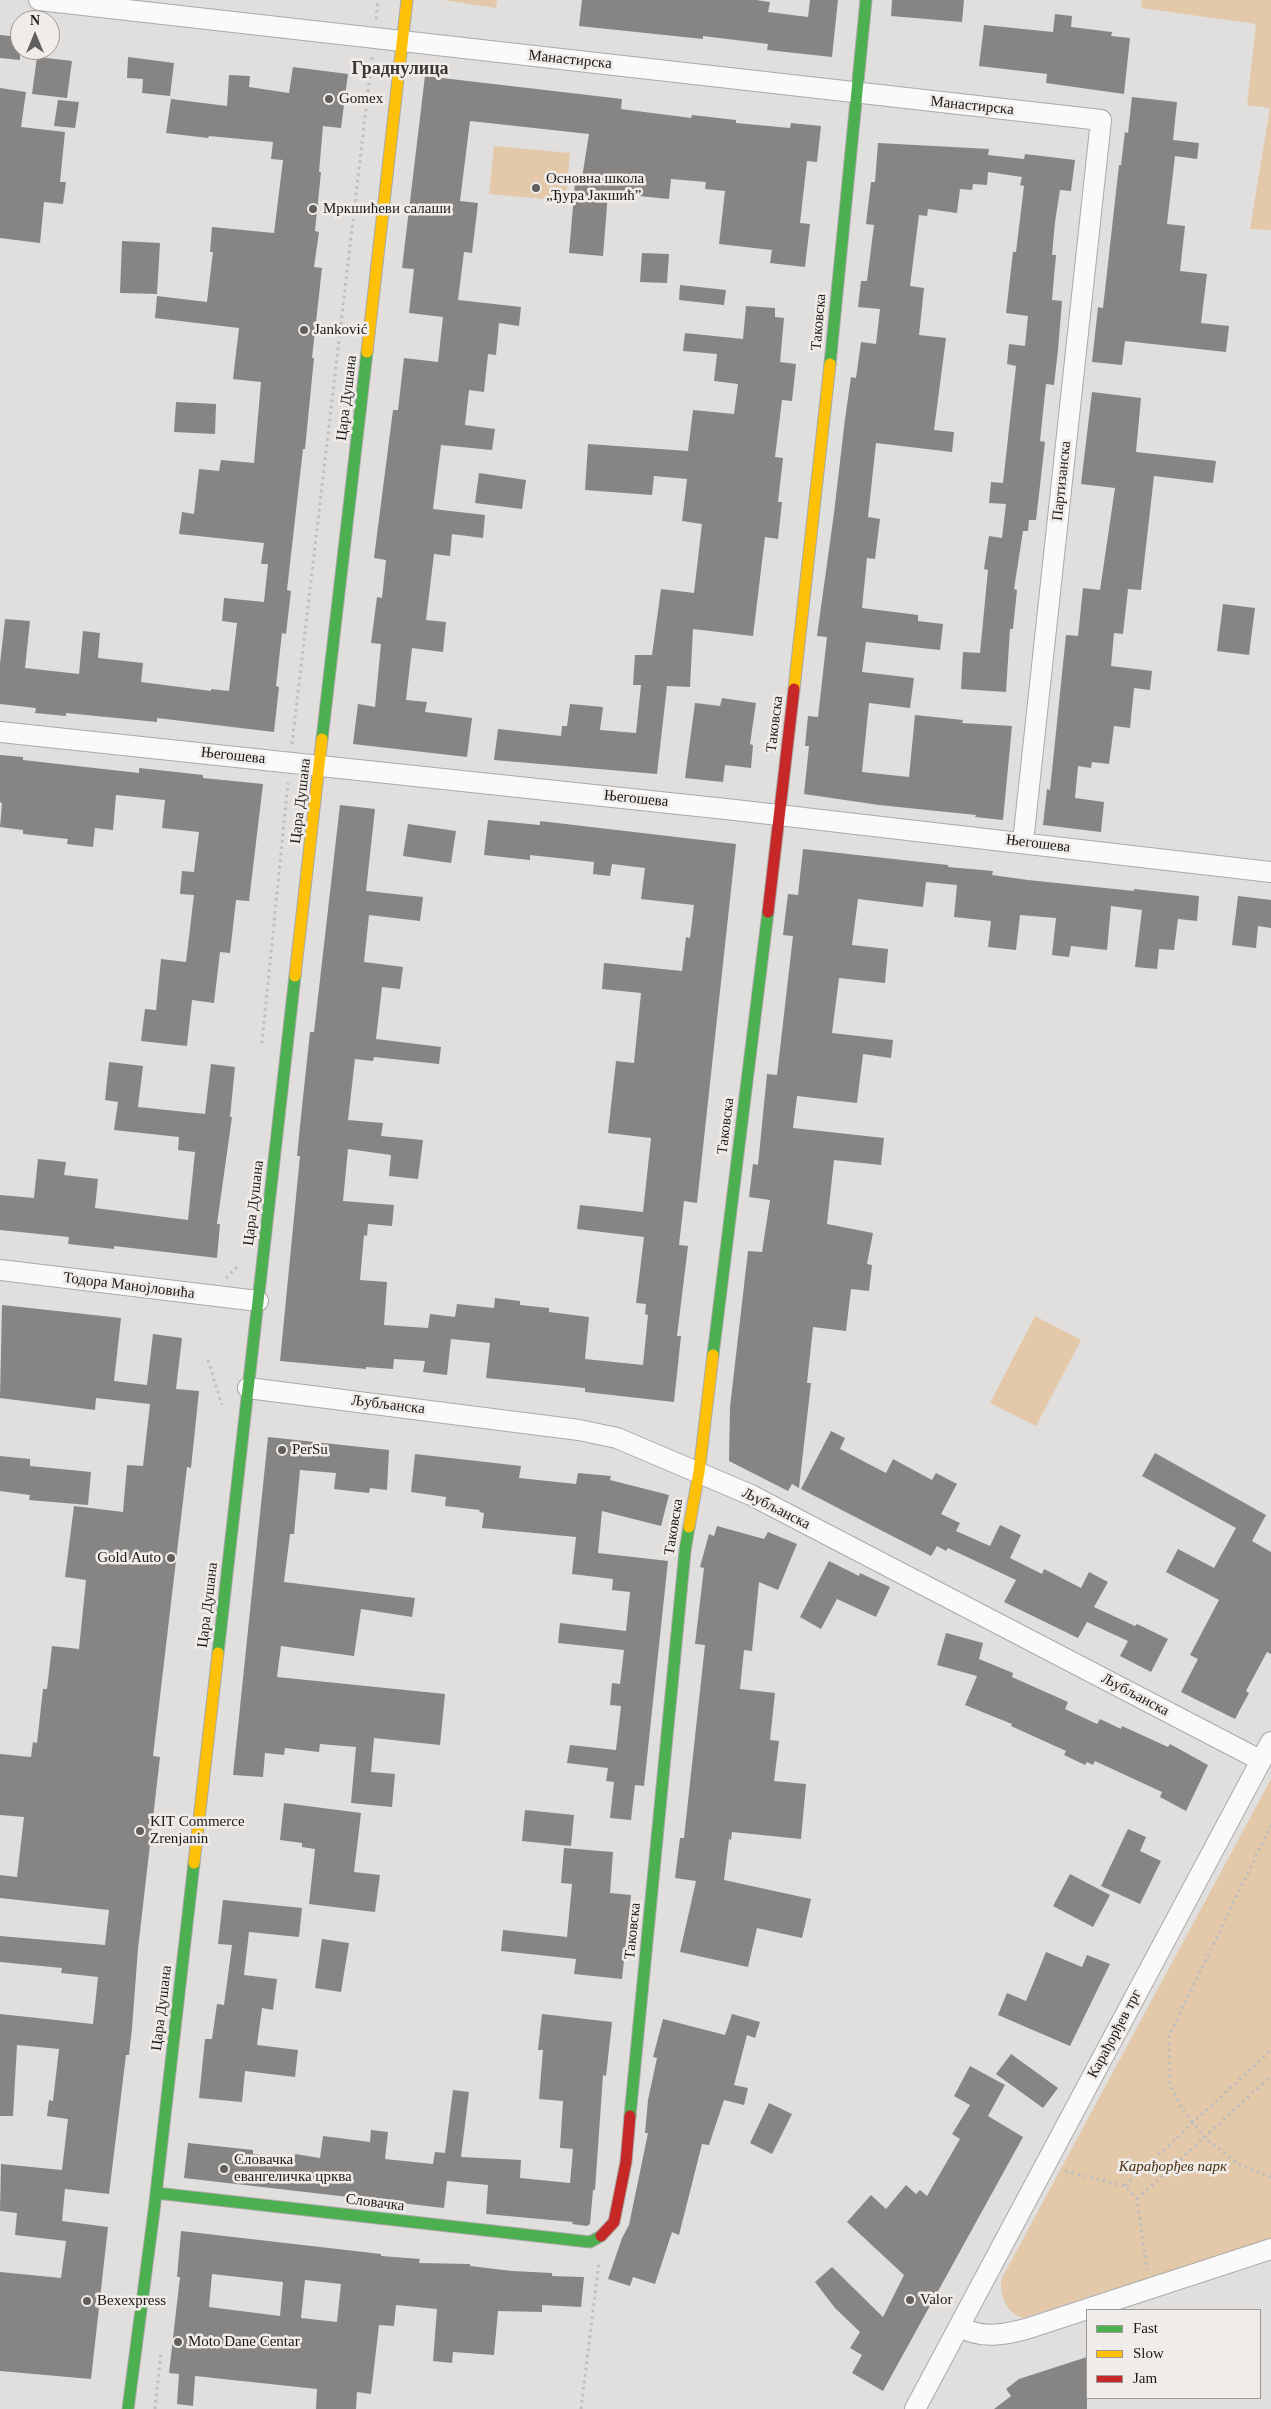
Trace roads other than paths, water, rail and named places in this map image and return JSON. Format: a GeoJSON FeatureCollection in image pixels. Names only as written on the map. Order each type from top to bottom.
{"type":"FeatureCollection","features":[{"type":"Feature","properties":{"kind":"street","name":"Манастирска"},"geometry":{"type":"LineString","coordinates":[[39,0],[1101,120]]}},
{"type":"Feature","properties":{"kind":"street","name":"Цара Душана"},"geometry":{"type":"LineString","coordinates":[[128,2409],[156,2193],[407,0]]}},
{"type":"Feature","properties":{"kind":"street","name":"Таковска"},"geometry":{"type":"LineString","coordinates":[[594,2240],[606,2233],[614,2222],[626,2162],[685,1551],[699,1472],[780,815],[822,450],[866,0]]}},
{"type":"Feature","properties":{"kind":"street","name":"Партизанска"},"geometry":{"type":"LineString","coordinates":[[1023,842],[1101,120]]}},
{"type":"Feature","properties":{"kind":"street","name":"Његошева"},"geometry":{"type":"LineString","coordinates":[[0,732],[780,815],[1271,872]]}},
{"type":"Feature","properties":{"kind":"street","name":"Тодора Манојловића"},"geometry":{"type":"LineString","coordinates":[[0,1270],[258,1301]]}},
{"type":"Feature","properties":{"kind":"street","name":"Љубљанска"},"geometry":{"type":"LineString","coordinates":[[248,1388],[579,1430],[617,1438],[751,1495],[1260,1760]]}},
{"type":"Feature","properties":{"kind":"street","name":"Карађорђев трг"},"geometry":{"type":"LineString","coordinates":[[915,2409],[960,2328],[1271,1742]]}},
{"type":"Feature","properties":{"kind":"street","name":"Словачка"},"geometry":{"type":"LineString","coordinates":[[156,2193],[594,2240]]}},
{"type":"Feature","properties":{"kind":"street"},"geometry":{"type":"LineString","coordinates":[[960,2328],[972,2334],[990,2336],[1008,2334],[1271,2249]]}},
{"type":"Feature","properties":{"kind":"place","name":"Gomex"},"geometry":{"type":"Point","coordinates":[329,99]}},
{"type":"Feature","properties":{"kind":"place","name":"Основна школа „Ђура Јакшић”"},"geometry":{"type":"Point","coordinates":[536,188]}},
{"type":"Feature","properties":{"kind":"place","name":"Мркшићеви салаши"},"geometry":{"type":"Point","coordinates":[313,209]}},
{"type":"Feature","properties":{"kind":"place","name":"Janković"},"geometry":{"type":"Point","coordinates":[304,330]}},
{"type":"Feature","properties":{"kind":"place","name":"PerSu"},"geometry":{"type":"Point","coordinates":[282,1450]}},
{"type":"Feature","properties":{"kind":"place","name":"Gold Auto"},"geometry":{"type":"Point","coordinates":[171,1558]}},
{"type":"Feature","properties":{"kind":"place","name":"KIT Commerce Zrenjanin"},"geometry":{"type":"Point","coordinates":[140,1831]}},
{"type":"Feature","properties":{"kind":"place","name":"Словачка евангеличка црква"},"geometry":{"type":"Point","coordinates":[224,2169]}},
{"type":"Feature","properties":{"kind":"place","name":"Valor"},"geometry":{"type":"Point","coordinates":[910,2300]}},
{"type":"Feature","properties":{"kind":"place","name":"Bexexpress"},"geometry":{"type":"Point","coordinates":[87,2301]}},
{"type":"Feature","properties":{"kind":"place","name":"Moto Dane Centar"},"geometry":{"type":"Point","coordinates":[178,2342]}},
{"type":"Feature","properties":{"kind":"district","name":"Граднулица"},"geometry":{"type":"Point","coordinates":[400,69]}},
{"type":"Feature","properties":{"kind":"park label","name":"Карађорђев парк"},"geometry":{"type":"Point","coordinates":[1173,2167]}}]}
